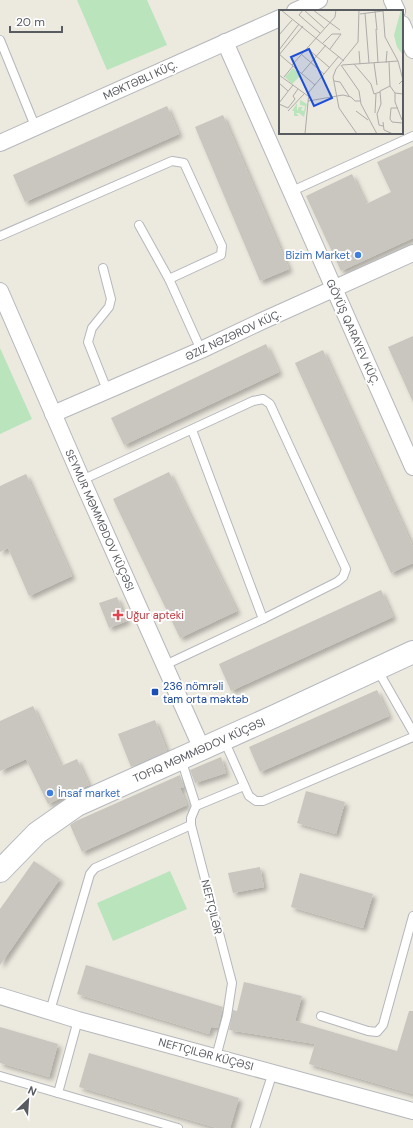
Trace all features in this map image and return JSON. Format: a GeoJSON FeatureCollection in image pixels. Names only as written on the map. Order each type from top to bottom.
{"type":"FeatureCollection","features":[{"type":"Feature","properties":{"kind":"street"},"geometry":{"type":"LineString","coordinates":[[297,10],[319,0]]}},
{"type":"Feature","properties":{"kind":"street"},"geometry":{"type":"LineString","coordinates":[[392,0],[397,10]]}},
{"type":"Feature","properties":{"kind":"street","name":"MƏKTƏBLI KÜÇ."},"geometry":{"type":"LineString","coordinates":[[0,143],[35,126],[279,18]]}},
{"type":"Feature","properties":{"kind":"street"},"geometry":{"type":"LineString","coordinates":[[403,26],[413,50]]}},
{"type":"Feature","properties":{"kind":"street","name":"GÖYÜŞ QARAYEV KÜÇ."},"geometry":{"type":"LineString","coordinates":[[225,42],[290,192],[413,467]]}},
{"type":"Feature","properties":{"kind":"street","name":"ƏZIZ NƏZƏROV KÜÇ."},"geometry":{"type":"LineString","coordinates":[[53,414],[201,350],[413,253]]}},
{"type":"Feature","properties":{"kind":"street","name":"SEYMUR MƏMMƏDOV KÜÇƏSI"},"geometry":{"type":"LineString","coordinates":[[0,291],[82,480],[202,749]]}},
{"type":"Feature","properties":{"kind":"street","name":"TOFIQ MƏMMƏDOV KÜÇƏSI"},"geometry":{"type":"LineString","coordinates":[[0,871],[37,833],[77,805],[224,740],[413,652]]}},
{"type":"Feature","properties":{"kind":"street","name":"NEFTÇILƏR KÜÇƏSI"},"geometry":{"type":"LineString","coordinates":[[0,996],[78,1020],[413,1111]]}},
{"type":"Feature","properties":{"kind":"lane"},"geometry":{"type":"LineString","coordinates":[[0,40],[35,126]]}},
{"type":"Feature","properties":{"kind":"lane"},"geometry":{"type":"LineString","coordinates":[[290,192],[413,136]]}},
{"type":"Feature","properties":{"kind":"lane"},"geometry":{"type":"LineString","coordinates":[[0,236],[172,161],[184,163],[222,246],[221,255],[169,279]]}},
{"type":"Feature","properties":{"kind":"lane"},"geometry":{"type":"LineString","coordinates":[[139,225],[169,279],[201,350]]}},
{"type":"Feature","properties":{"kind":"lane"},"geometry":{"type":"LineString","coordinates":[[103,268],[111,299],[109,307],[92,328],[88,342],[107,390]]}},
{"type":"Feature","properties":{"kind":"lane"},"geometry":{"type":"LineString","coordinates":[[82,480],[253,401],[263,399],[270,404],[346,569],[343,577],[337,582],[165,665]]}},
{"type":"Feature","properties":{"kind":"lane"},"geometry":{"type":"LineString","coordinates":[[192,430],[263,619]]}},
{"type":"Feature","properties":{"kind":"lane"},"geometry":{"type":"LineString","coordinates":[[377,668],[413,732]]}},
{"type":"Feature","properties":{"kind":"lane"},"geometry":{"type":"LineString","coordinates":[[224,740],[249,796],[256,801],[263,801],[413,736]]}},
{"type":"Feature","properties":{"kind":"lane"},"geometry":{"type":"LineString","coordinates":[[181,759],[196,806],[244,786]]}},
{"type":"Feature","properties":{"kind":"lane","name":"NEFTÇILƏR"},"geometry":{"type":"LineString","coordinates":[[196,806],[191,818],[191,825],[232,983],[228,1016],[216,1057]]}},
{"type":"Feature","properties":{"kind":"lane"},"geometry":{"type":"LineString","coordinates":[[50,1011],[90,874],[95,868],[191,825]]}},
{"type":"Feature","properties":{"kind":"lane"},"geometry":{"type":"LineString","coordinates":[[321,1016],[368,1031],[377,1032],[383,1025],[413,916]]}},
{"type":"Feature","properties":{"kind":"lane"},"geometry":{"type":"LineString","coordinates":[[58,1093],[78,1020]]}},
{"type":"Feature","properties":{"kind":"lane"},"geometry":{"type":"LineString","coordinates":[[255,1128],[273,1072]]}},
{"type":"Feature","properties":{"kind":"lane"},"geometry":{"type":"LineString","coordinates":[[0,1076],[58,1093],[151,1124],[178,1128]]}},
{"type":"Feature","properties":{"kind":"green space"},"geometry":{"type":"Polygon","coordinates":[[[77,0],[147,0],[167,45],[107,70],[77,0]]]}},
{"type":"Feature","properties":{"kind":"green space"},"geometry":{"type":"Polygon","coordinates":[[[0,348],[32,419],[0,434],[0,348]]]}},
{"type":"Feature","properties":{"kind":"green space"},"geometry":{"type":"Polygon","coordinates":[[[170,871],[187,909],[113,941],[97,903],[170,871]]]}},
{"type":"Feature","properties":{"kind":"building"},"geometry":{"type":"Polygon","coordinates":[[[167,106],[179,134],[25,202],[13,175],[167,106]]]}},
{"type":"Feature","properties":{"kind":"building"},"geometry":{"type":"Polygon","coordinates":[[[223,115],[289,269],[260,281],[195,127],[223,115]]]}},
{"type":"Feature","properties":{"kind":"building"},"geometry":{"type":"Polygon","coordinates":[[[413,146],[413,238],[341,271],[306,196],[352,174],[366,204],[391,192],[377,162],[413,146]]]}},
{"type":"Feature","properties":{"kind":"building"},"geometry":{"type":"Polygon","coordinates":[[[413,336],[413,402],[388,347],[413,336]]]}},
{"type":"Feature","properties":{"kind":"building"},"geometry":{"type":"Polygon","coordinates":[[[266,344],[279,372],[124,445],[111,418],[266,344]]]}},
{"type":"Feature","properties":{"kind":"building"},"geometry":{"type":"Polygon","coordinates":[[[323,350],[413,547],[413,563],[391,573],[295,363],[323,350]]]}},
{"type":"Feature","properties":{"kind":"building"},"geometry":{"type":"Polygon","coordinates":[[[169,472],[237,611],[180,638],[113,499],[169,472]]]}},
{"type":"Feature","properties":{"kind":"building"},"geometry":{"type":"Polygon","coordinates":[[[26,474],[72,576],[29,596],[8,548],[0,552],[0,486],[26,474]]]}},
{"type":"Feature","properties":{"kind":"building"},"geometry":{"type":"Polygon","coordinates":[[[381,590],[393,617],[231,691],[219,664],[381,590]]]}},
{"type":"Feature","properties":{"kind":"building"},"geometry":{"type":"Polygon","coordinates":[[[117,597],[127,621],[109,628],[99,603],[117,597]]]}},
{"type":"Feature","properties":{"kind":"building"},"geometry":{"type":"Polygon","coordinates":[[[377,690],[389,716],[260,772],[249,747],[377,690]]]}},
{"type":"Feature","properties":{"kind":"building"},"geometry":{"type":"Polygon","coordinates":[[[33,706],[61,766],[77,759],[89,785],[48,804],[26,759],[0,771],[0,721],[33,706]]]}},
{"type":"Feature","properties":{"kind":"building"},"geometry":{"type":"Polygon","coordinates":[[[155,720],[167,751],[131,767],[118,734],[155,720]]]}},
{"type":"Feature","properties":{"kind":"building"},"geometry":{"type":"Polygon","coordinates":[[[221,757],[226,773],[195,783],[190,770],[221,757]]]}},
{"type":"Feature","properties":{"kind":"building"},"geometry":{"type":"Polygon","coordinates":[[[180,775],[184,787],[180,788],[187,805],[82,852],[70,825],[180,775]]]}},
{"type":"Feature","properties":{"kind":"building"},"geometry":{"type":"Polygon","coordinates":[[[306,791],[345,802],[336,834],[297,823],[306,791]]]}},
{"type":"Feature","properties":{"kind":"building"},"geometry":{"type":"Polygon","coordinates":[[[34,861],[60,879],[0,965],[0,909],[34,861]]]}},
{"type":"Feature","properties":{"kind":"building"},"geometry":{"type":"Polygon","coordinates":[[[260,867],[264,887],[233,893],[228,873],[260,867]]]}},
{"type":"Feature","properties":{"kind":"building"},"geometry":{"type":"Polygon","coordinates":[[[300,873],[373,894],[363,928],[291,907],[300,873]]]}},
{"type":"Feature","properties":{"kind":"building"},"geometry":{"type":"Polygon","coordinates":[[[86,965],[223,1007],[218,1028],[211,1027],[209,1034],[77,994],[86,965]]]}},
{"type":"Feature","properties":{"kind":"building"},"geometry":{"type":"Polygon","coordinates":[[[244,982],[302,996],[295,1021],[397,1051],[409,1011],[413,1011],[413,1094],[309,1064],[315,1044],[229,1030],[233,1010],[237,1011],[244,982]]]}},
{"type":"Feature","properties":{"kind":"building"},"geometry":{"type":"Polygon","coordinates":[[[0,1027],[58,1044],[49,1077],[0,1063],[0,1027]]]}},
{"type":"Feature","properties":{"kind":"building"},"geometry":{"type":"Polygon","coordinates":[[[89,1053],[239,1098],[230,1128],[217,1128],[79,1087],[89,1053]]]}},
{"type":"Feature","properties":{"kind":"place","name":"Bizim Market"},"geometry":{"type":"Point","coordinates":[358,255]}},
{"type":"Feature","properties":{"kind":"place","name":"Uğur apteki"},"geometry":{"type":"Point","coordinates":[118,615]}},
{"type":"Feature","properties":{"kind":"place","name":"236 nömrəli tam orta məktəb"},"geometry":{"type":"Point","coordinates":[155,692]}},
{"type":"Feature","properties":{"kind":"place","name":"İnsaf market"},"geometry":{"type":"Point","coordinates":[50,793]}}]}
